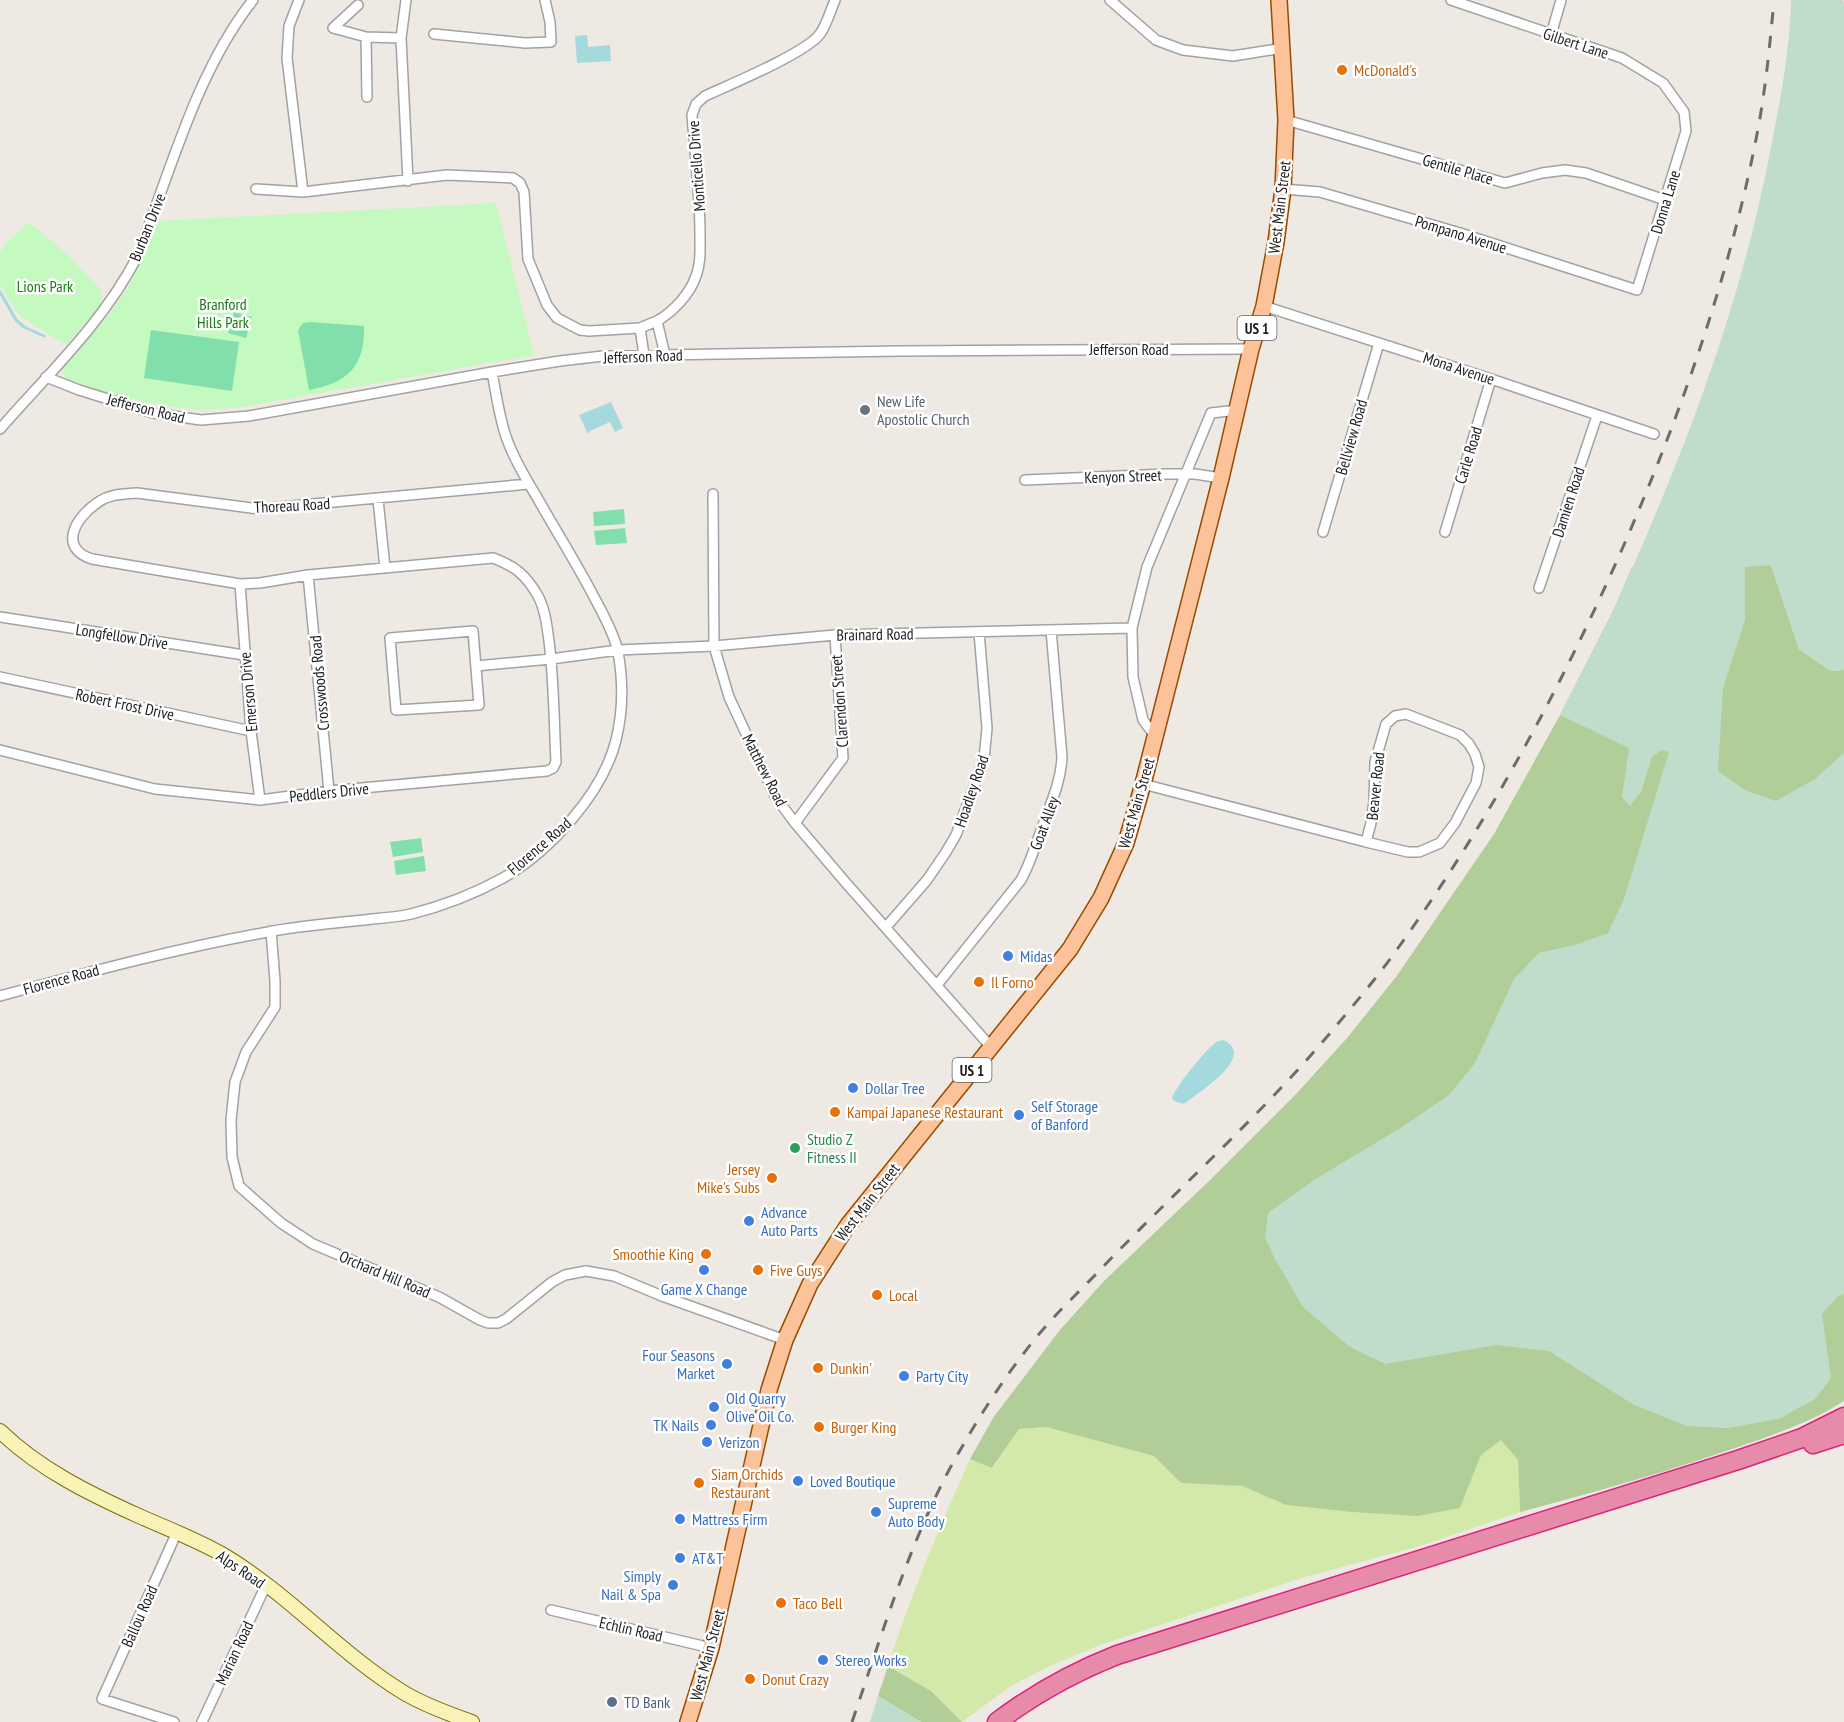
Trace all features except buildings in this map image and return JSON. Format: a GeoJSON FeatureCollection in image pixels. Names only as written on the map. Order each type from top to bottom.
{"type":"FeatureCollection","features":[{"type":"Feature","properties":{"kind":"highway"},"geometry":{"type":"LineString","coordinates":[[997,1722],[1053,1685],[1085,1668],[1117,1655],[1738,1460],[1802,1438],[1844,1417]]}},
{"type":"Feature","properties":{"kind":"highway"},"geometry":{"type":"LineString","coordinates":[[1009,1722],[1072,1682],[1134,1656],[1844,1434]]}},
{"type":"Feature","properties":{"kind":"main road","name":"West Main Street"},"geometry":{"type":"LineString","coordinates":[[688,1722],[711,1648],[765,1408],[785,1340],[810,1284],[834,1245],[1070,949],[1101,898],[1126,843],[1221,478],[1251,349],[1264,306],[1276,242],[1283,189],[1286,120],[1279,0]]}},
{"type":"Feature","properties":{"kind":"street","name":"Burban Drive"},"geometry":{"type":"LineString","coordinates":[[0,429],[98,318],[127,276],[144,239],[206,77],[221,47],[253,0]]}},
{"type":"Feature","properties":{"kind":"street"},"geometry":{"type":"LineString","coordinates":[[299,0],[290,26],[287,58],[303,192]]}},
{"type":"Feature","properties":{"kind":"street"},"geometry":{"type":"LineString","coordinates":[[406,0],[401,38],[408,181]]}},
{"type":"Feature","properties":{"kind":"street"},"geometry":{"type":"LineString","coordinates":[[434,34],[525,43],[550,42],[550,22],[545,0]]}},
{"type":"Feature","properties":{"kind":"street","name":"Monticello Drive"},"geometry":{"type":"LineString","coordinates":[[256,189],[303,192],[447,175],[513,178],[520,183],[524,192],[528,259],[547,305],[557,318],[580,330],[640,328],[668,315],[696,278],[700,262],[699,190],[692,115],[696,105],[705,96],[782,60],[809,44],[819,36],[827,22],[834,0]]}},
{"type":"Feature","properties":{"kind":"street"},"geometry":{"type":"LineString","coordinates":[[1110,0],[1156,40],[1183,50],[1233,56],[1283,48]]}},
{"type":"Feature","properties":{"kind":"street","name":"Gilbert Lane"},"geometry":{"type":"LineString","coordinates":[[1451,0],[1622,58],[1663,83],[1684,112]]}},
{"type":"Feature","properties":{"kind":"street"},"geometry":{"type":"LineString","coordinates":[[1551,35],[1561,0]]}},
{"type":"Feature","properties":{"kind":"street"},"geometry":{"type":"LineString","coordinates":[[358,5],[333,28],[366,37],[401,38]]}},
{"type":"Feature","properties":{"kind":"street"},"geometry":{"type":"LineString","coordinates":[[366,37],[367,98]]}},
{"type":"Feature","properties":{"kind":"street","name":"Donna Lane"},"geometry":{"type":"LineString","coordinates":[[1637,290],[1686,131],[1684,112]]}},
{"type":"Feature","properties":{"kind":"street","name":"Gentile Place"},"geometry":{"type":"LineString","coordinates":[[1286,120],[1505,183],[1542,173],[1565,170],[1586,173],[1665,201]]}},
{"type":"Feature","properties":{"kind":"street","name":"Pompano Avenue"},"geometry":{"type":"LineString","coordinates":[[1283,189],[1320,192],[1460,233],[1637,290]]}},
{"type":"Feature","properties":{"kind":"street","name":"Mona Avenue"},"geometry":{"type":"LineString","coordinates":[[1264,306],[1654,434]]}},
{"type":"Feature","properties":{"kind":"street"},"geometry":{"type":"LineString","coordinates":[[657,321],[665,355]]}},
{"type":"Feature","properties":{"kind":"street"},"geometry":{"type":"LineString","coordinates":[[640,328],[644,355]]}},
{"type":"Feature","properties":{"kind":"street","name":"Bellview Road"},"geometry":{"type":"LineString","coordinates":[[1323,532],[1379,342]]}},
{"type":"Feature","properties":{"kind":"street","name":"Jefferson Road"},"geometry":{"type":"LineString","coordinates":[[46,377],[153,413],[201,420],[249,416],[492,372],[603,356],[1251,349]]}},
{"type":"Feature","properties":{"kind":"street","name":"Florence Road"},"geometry":{"type":"LineString","coordinates":[[0,996],[134,960],[271,931],[409,915],[466,896],[504,877],[531,857],[555,836],[593,791],[607,766],[616,742],[621,715],[618,650],[580,569],[528,484],[508,442],[492,372]]}},
{"type":"Feature","properties":{"kind":"street","name":"Carle Road"},"geometry":{"type":"LineString","coordinates":[[1445,532],[1491,379]]}},
{"type":"Feature","properties":{"kind":"street","name":"West Main Street"},"geometry":{"type":"LineString","coordinates":[[1155,736],[1143,720],[1133,677],[1132,628],[1147,567],[1211,412],[1238,410]]}},
{"type":"Feature","properties":{"kind":"street","name":"Damien Road"},"geometry":{"type":"LineString","coordinates":[[1539,588],[1597,416]]}},
{"type":"Feature","properties":{"kind":"street","name":"Kenyon Street"},"geometry":{"type":"LineString","coordinates":[[1025,480],[1185,474],[1221,478]]}},
{"type":"Feature","properties":{"kind":"street","name":"Thoreau Road"},"geometry":{"type":"LineString","coordinates":[[92,559],[81,555],[73,546],[74,530],[81,517],[98,502],[117,494],[137,493],[259,509],[528,484]]}},
{"type":"Feature","properties":{"kind":"street","name":"Matthew Road"},"geometry":{"type":"LineString","coordinates":[[713,494],[714,646],[729,697],[775,795],[795,823],[991,1047]]}},
{"type":"Feature","properties":{"kind":"street"},"geometry":{"type":"LineString","coordinates":[[378,499],[385,568]]}},
{"type":"Feature","properties":{"kind":"street","name":"Peddlers Drive"},"geometry":{"type":"LineString","coordinates":[[0,750],[155,789],[260,800],[329,791],[536,772],[553,768],[556,762],[551,659],[546,621],[539,598],[526,579],[510,564],[493,558],[308,575],[240,584],[92,559]]}},
{"type":"Feature","properties":{"kind":"street","name":"Crosswoods Road"},"geometry":{"type":"LineString","coordinates":[[308,575],[329,791]]}},
{"type":"Feature","properties":{"kind":"street","name":"Emerson Drive"},"geometry":{"type":"LineString","coordinates":[[240,584],[251,731],[260,800]]}},
{"type":"Feature","properties":{"kind":"street","name":"Longfellow Drive"},"geometry":{"type":"LineString","coordinates":[[0,617],[244,655]]}},
{"type":"Feature","properties":{"kind":"street","name":"Brainard Road"},"geometry":{"type":"LineString","coordinates":[[618,650],[714,646],[835,635],[1132,628]]}},
{"type":"Feature","properties":{"kind":"street","name":"Goat Alley"},"geometry":{"type":"LineString","coordinates":[[937,985],[1028,867],[1056,788],[1062,757],[1051,630]]}},
{"type":"Feature","properties":{"kind":"street"},"geometry":{"type":"LineString","coordinates":[[473,631],[476,666],[479,705],[396,710],[390,638],[473,631]]}},
{"type":"Feature","properties":{"kind":"street","name":"Hoadley Road"},"geometry":{"type":"LineString","coordinates":[[886,927],[927,880],[956,835],[984,759],[987,728],[979,632]]}},
{"type":"Feature","properties":{"kind":"street","name":"Clarendon Street"},"geometry":{"type":"LineString","coordinates":[[795,823],[843,759],[835,635]]}},
{"type":"Feature","properties":{"kind":"street"},"geometry":{"type":"LineString","coordinates":[[476,666],[618,650]]}},
{"type":"Feature","properties":{"kind":"street","name":"Robert Frost Drive"},"geometry":{"type":"LineString","coordinates":[[0,677],[251,731]]}},
{"type":"Feature","properties":{"kind":"street","name":"Beaver Road"},"geometry":{"type":"LineString","coordinates":[[1143,784],[1366,842],[1408,852],[1419,852],[1440,843],[1455,823],[1476,783],[1479,767],[1475,754],[1460,735],[1406,714],[1395,716],[1386,724],[1375,762],[1374,801],[1366,842]]}},
{"type":"Feature","properties":{"kind":"street","name":"Orchard Hill Road"},"geometry":{"type":"LineString","coordinates":[[271,931],[275,1007],[246,1052],[235,1082],[231,1120],[232,1157],[238,1186],[281,1223],[313,1244],[439,1297],[488,1323],[498,1323],[506,1319],[552,1282],[565,1275],[586,1271],[614,1276],[680,1303],[785,1340]]}},
{"type":"Feature","properties":{"kind":"street","name":"Alps Road"},"geometry":{"type":"LineString","coordinates":[[0,1431],[29,1456],[69,1481],[225,1556],[266,1584],[355,1657],[396,1687],[431,1707],[472,1722]]}},
{"type":"Feature","properties":{"kind":"street","name":"Ballou Road"},"geometry":{"type":"LineString","coordinates":[[174,1722],[102,1699],[177,1532]]}},
{"type":"Feature","properties":{"kind":"street","name":"Marian Road"},"geometry":{"type":"LineString","coordinates":[[202,1722],[266,1584]]}},
{"type":"Feature","properties":{"kind":"street","name":"Echlin Road"},"geometry":{"type":"LineString","coordinates":[[551,1610],[711,1648]]}},
{"type":"Feature","properties":{"kind":"green space"},"geometry":{"type":"Polygon","coordinates":[[[1791,0],[1843,0],[1844,3],[1844,670],[1831,671],[1799,649],[1771,565],[1745,567],[1745,620],[1723,688],[1718,771],[1745,790],[1776,801],[1815,779],[1844,753],[1844,1294],[1838,1296],[1822,1314],[1831,1378],[1815,1399],[1779,1419],[1727,1428],[1687,1426],[1634,1405],[1549,1351],[1496,1345],[1385,1364],[1350,1347],[1303,1307],[1265,1238],[1268,1213],[1314,1180],[1399,1129],[1449,1095],[1475,1063],[1514,979],[1539,953],[1578,944],[1608,933],[1624,899],[1669,752],[1661,750],[1652,757],[1641,792],[1630,806],[1622,797],[1629,748],[1560,715],[1640,551],[1686,440],[1725,326],[1743,269],[1770,152],[1787,57],[1791,0]]]}},
{"type":"Feature","properties":{"kind":"green space","name":"Branford Hills Park"},"geometry":{"type":"Polygon","coordinates":[[[496,203],[534,355],[241,407],[196,410],[113,395],[67,379],[61,372],[62,368],[108,316],[130,284],[158,221],[496,203]]]}},
{"type":"Feature","properties":{"kind":"green space","name":"Lions Park"},"geometry":{"type":"Polygon","coordinates":[[[28,222],[66,253],[102,291],[102,301],[99,307],[66,345],[20,316],[0,286],[0,252],[28,222]]]}},
{"type":"Feature","properties":{"kind":"green space"},"geometry":{"type":"Polygon","coordinates":[[[234,312],[252,317],[246,338],[228,333],[234,312]]]}},
{"type":"Feature","properties":{"kind":"green space"},"geometry":{"type":"Polygon","coordinates":[[[303,323],[364,326],[364,340],[352,370],[334,383],[309,390],[298,330],[303,323]]]}},
{"type":"Feature","properties":{"kind":"green space"},"geometry":{"type":"Polygon","coordinates":[[[151,330],[239,342],[232,391],[144,378],[151,330]]]}},
{"type":"Feature","properties":{"kind":"green space"},"geometry":{"type":"Polygon","coordinates":[[[624,509],[625,524],[594,526],[593,512],[624,509]]]}},
{"type":"Feature","properties":{"kind":"green space"},"geometry":{"type":"Polygon","coordinates":[[[625,528],[627,543],[596,545],[594,531],[625,528]]]}},
{"type":"Feature","properties":{"kind":"green space"},"geometry":{"type":"Polygon","coordinates":[[[1771,565],[1799,649],[1831,671],[1844,670],[1844,1401],[1795,1426],[1716,1455],[1520,1512],[1518,1460],[1501,1440],[1481,1455],[1460,1508],[1417,1516],[1286,1505],[1242,1486],[1181,1483],[1154,1456],[1046,1427],[1019,1429],[992,1468],[970,1459],[993,1418],[1059,1331],[1104,1281],[1297,1093],[1347,1038],[1396,977],[1494,834],[1560,715],[1615,607],[1632,567],[1771,565]]]}},
{"type":"Feature","properties":{"kind":"green space"},"geometry":{"type":"Polygon","coordinates":[[[421,838],[423,852],[393,857],[390,842],[421,838]]]}},
{"type":"Feature","properties":{"kind":"green space"},"geometry":{"type":"Polygon","coordinates":[[[424,856],[426,871],[396,875],[394,861],[424,856]]]}},
{"type":"Feature","properties":{"kind":"green space"},"geometry":{"type":"Polygon","coordinates":[[[1046,1427],[1154,1456],[1181,1483],[1242,1486],[1286,1505],[1460,1508],[1481,1455],[1501,1440],[1518,1460],[1520,1512],[1420,1546],[1305,1577],[1100,1645],[1052,1665],[1011,1686],[962,1722],[931,1691],[888,1666],[926,1561],[970,1459],[993,1468],[1019,1429],[1046,1427]]]}},
{"type":"Feature","properties":{"kind":"green space"},"geometry":{"type":"Polygon","coordinates":[[[888,1666],[931,1691],[962,1722],[921,1722],[878,1696],[888,1666]]]}},
{"type":"Feature","properties":{"kind":"green space"},"geometry":{"type":"Polygon","coordinates":[[[878,1696],[920,1721],[921,1722],[870,1722],[878,1696]]]}},
{"type":"Feature","properties":{"kind":"water"},"geometry":{"type":"Polygon","coordinates":[[[587,35],[588,47],[610,45],[611,61],[577,63],[575,36],[587,35]]]}},
{"type":"Feature","properties":{"kind":"water"},"geometry":{"type":"Polygon","coordinates":[[[611,402],[623,428],[615,432],[610,422],[588,434],[579,415],[611,402]]]}},
{"type":"Feature","properties":{"kind":"water"},"geometry":{"type":"Polygon","coordinates":[[[1223,1040],[1232,1047],[1234,1055],[1230,1065],[1211,1084],[1184,1104],[1174,1101],[1172,1098],[1175,1092],[1191,1070],[1215,1043],[1223,1040]]]}},
{"type":"Feature","properties":{"kind":"waterway"},"geometry":{"type":"LineString","coordinates":[[0,292],[16,320],[24,327],[44,336]]}},
{"type":"Feature","properties":{"kind":"railway"},"geometry":{"type":"LineString","coordinates":[[852,1722],[920,1531],[949,1470],[998,1389],[1055,1316],[1279,1090],[1368,988],[1431,901],[1521,754],[1574,652],[1623,547],[1665,446],[1702,342],[1719,289],[1747,183],[1763,97],[1774,0]]}},
{"type":"Feature","properties":{"kind":"place","name":"McDonald's"},"geometry":{"type":"Point","coordinates":[1342,70]}},
{"type":"Feature","properties":{"kind":"place","name":"New Life Apostolic Church"},"geometry":{"type":"Point","coordinates":[865,410]}},
{"type":"Feature","properties":{"kind":"place","name":"Midas"},"geometry":{"type":"Point","coordinates":[1008,956]}},
{"type":"Feature","properties":{"kind":"place","name":"Il Forno"},"geometry":{"type":"Point","coordinates":[979,982]}},
{"type":"Feature","properties":{"kind":"place","name":"Dollar Tree"},"geometry":{"type":"Point","coordinates":[853,1088]}},
{"type":"Feature","properties":{"kind":"place","name":"Kampai Japanese Restaurant"},"geometry":{"type":"Point","coordinates":[835,1112]}},
{"type":"Feature","properties":{"kind":"place","name":"Self Storage of Banford"},"geometry":{"type":"Point","coordinates":[1019,1115]}},
{"type":"Feature","properties":{"kind":"place","name":"Studio Z Fitness II"},"geometry":{"type":"Point","coordinates":[795,1148]}},
{"type":"Feature","properties":{"kind":"place","name":"Jersey Mike's Subs"},"geometry":{"type":"Point","coordinates":[772,1178]}},
{"type":"Feature","properties":{"kind":"place","name":"Advance Auto Parts"},"geometry":{"type":"Point","coordinates":[749,1221]}},
{"type":"Feature","properties":{"kind":"place","name":"Smoothie King"},"geometry":{"type":"Point","coordinates":[706,1254]}},
{"type":"Feature","properties":{"kind":"place","name":"Game X Change"},"geometry":{"type":"Point","coordinates":[704,1270]}},
{"type":"Feature","properties":{"kind":"place","name":"Five Guys"},"geometry":{"type":"Point","coordinates":[758,1270]}},
{"type":"Feature","properties":{"kind":"place","name":"Local"},"geometry":{"type":"Point","coordinates":[877,1295]}},
{"type":"Feature","properties":{"kind":"place","name":"Four Seasons Market"},"geometry":{"type":"Point","coordinates":[727,1364]}},
{"type":"Feature","properties":{"kind":"place","name":"Dunkin'"},"geometry":{"type":"Point","coordinates":[818,1368]}},
{"type":"Feature","properties":{"kind":"place","name":"Party City"},"geometry":{"type":"Point","coordinates":[904,1376]}},
{"type":"Feature","properties":{"kind":"place","name":"Old Quarry Olive Oil Co."},"geometry":{"type":"Point","coordinates":[714,1407]}},
{"type":"Feature","properties":{"kind":"place","name":"TK Nails"},"geometry":{"type":"Point","coordinates":[711,1425]}},
{"type":"Feature","properties":{"kind":"place","name":"Burger King"},"geometry":{"type":"Point","coordinates":[819,1427]}},
{"type":"Feature","properties":{"kind":"place","name":"Verizon"},"geometry":{"type":"Point","coordinates":[707,1442]}},
{"type":"Feature","properties":{"kind":"place","name":"Loved Boutique"},"geometry":{"type":"Point","coordinates":[798,1481]}},
{"type":"Feature","properties":{"kind":"place","name":"Siam Orchids Restaurant"},"geometry":{"type":"Point","coordinates":[699,1483]}},
{"type":"Feature","properties":{"kind":"place","name":"Supreme Auto Body"},"geometry":{"type":"Point","coordinates":[876,1512]}},
{"type":"Feature","properties":{"kind":"place","name":"Mattress Firm"},"geometry":{"type":"Point","coordinates":[680,1519]}},
{"type":"Feature","properties":{"kind":"place","name":"AT&T"},"geometry":{"type":"Point","coordinates":[680,1558]}},
{"type":"Feature","properties":{"kind":"place","name":"Simply Nail & Spa"},"geometry":{"type":"Point","coordinates":[673,1585]}},
{"type":"Feature","properties":{"kind":"place","name":"Taco Bell"},"geometry":{"type":"Point","coordinates":[781,1603]}},
{"type":"Feature","properties":{"kind":"place","name":"Stereo Works"},"geometry":{"type":"Point","coordinates":[823,1660]}},
{"type":"Feature","properties":{"kind":"place","name":"Donut Crazy"},"geometry":{"type":"Point","coordinates":[750,1679]}},
{"type":"Feature","properties":{"kind":"place","name":"TD Bank"},"geometry":{"type":"Point","coordinates":[612,1702]}}]}
